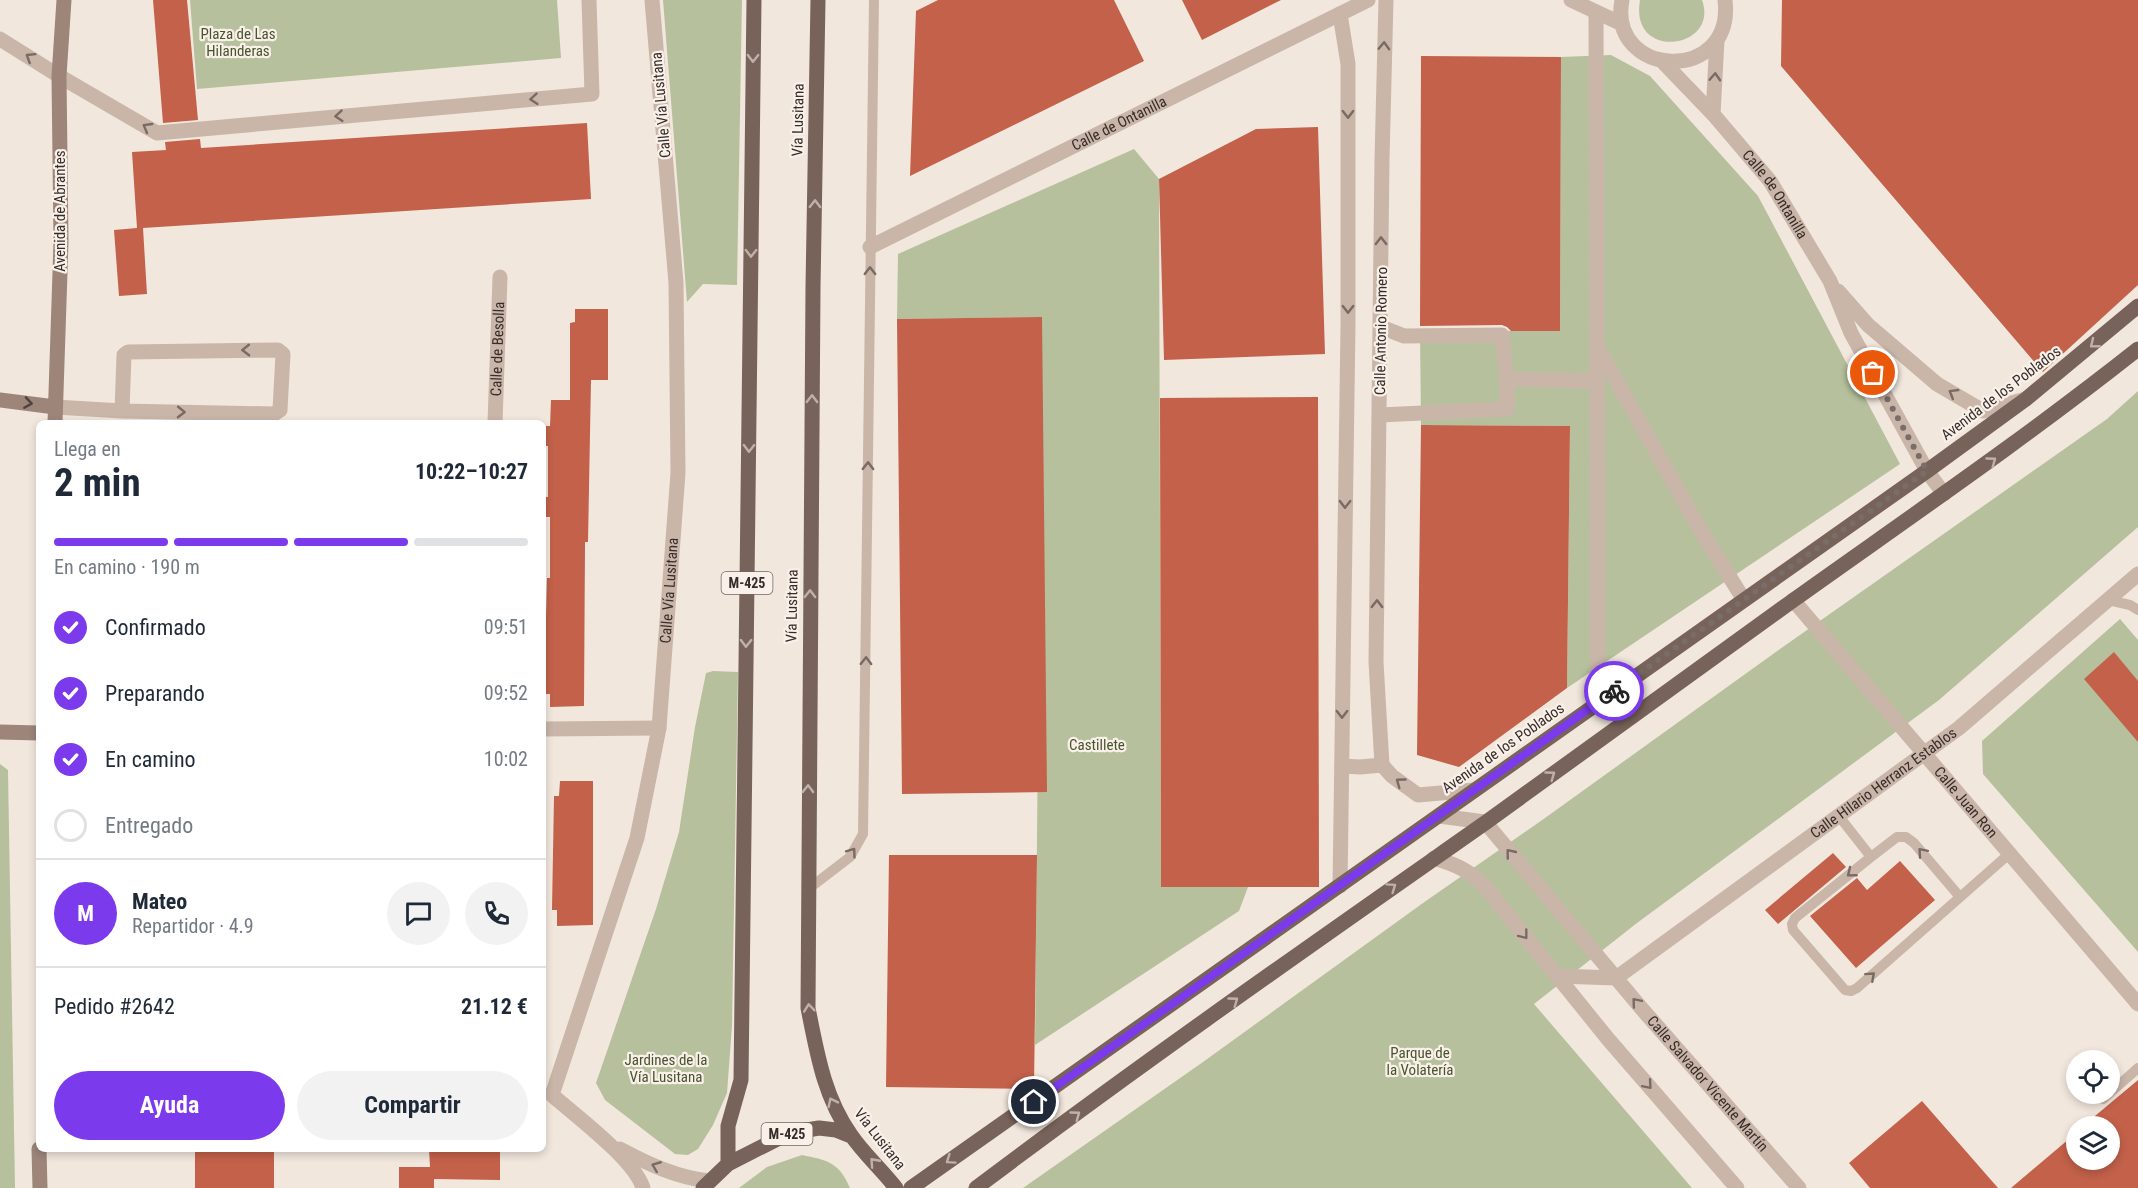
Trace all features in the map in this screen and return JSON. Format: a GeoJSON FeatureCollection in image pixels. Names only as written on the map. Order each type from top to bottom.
{"type":"FeatureCollection","features":[{"type":"Feature","properties":{"kind":"main road","name":"M-425"},"geometry":{"type":"LineString","coordinates":[[754,0],[741,1080],[728,1126],[728,1164],[789,1132],[819,1128],[836,1130],[851,1136]]}},
{"type":"Feature","properties":{"kind":"main road","name":"Vía Lusitana"},"geometry":{"type":"LineString","coordinates":[[818,0],[807,890],[808,1008],[819,1065],[830,1098],[851,1136],[896,1188]]}},
{"type":"Feature","properties":{"kind":"main road","name":"Avenida de los Poblados"},"geometry":{"type":"LineString","coordinates":[[911,1188],[1927,471],[2026,399],[2138,306]]}},
{"type":"Feature","properties":{"kind":"main road"},"geometry":{"type":"LineString","coordinates":[[976,1188],[2068,405],[2138,349]]}},
{"type":"Feature","properties":{"kind":"main road"},"geometry":{"type":"LineString","coordinates":[[706,1185],[728,1164]]}},
{"type":"Feature","properties":{"kind":"street","name":"Avenida de Abrantes"},"geometry":{"type":"LineString","coordinates":[[55,415],[62,242],[59,76],[64,0]]}},
{"type":"Feature","properties":{"kind":"street"},"geometry":{"type":"LineString","coordinates":[[0,39],[157,133],[592,94],[589,0]]}},
{"type":"Feature","properties":{"kind":"street","name":"Calle Vía Lusitana"},"geometry":{"type":"LineString","coordinates":[[643,1188],[640,1177],[552,1095],[637,838],[659,728],[678,473],[676,295],[652,0]]}},
{"type":"Feature","properties":{"kind":"street","name":"Calle de Ontanilla"},"geometry":{"type":"LineString","coordinates":[[870,247],[1368,0]]}},
{"type":"Feature","properties":{"kind":"street","name":"Calle Antonio Romero"},"geometry":{"type":"LineString","coordinates":[[1382,765],[1376,662],[1386,0]]}},
{"type":"Feature","properties":{"kind":"street"},"geometry":{"type":"LineString","coordinates":[[1571,0],[1622,24]]}},
{"type":"Feature","properties":{"kind":"street"},"geometry":{"type":"LineString","coordinates":[[1622,0],[1620,8],[1622,24],[1628,38],[1637,49],[1663,62],[1678,63],[1706,52],[1717,40],[1724,27],[1725,0]]}},
{"type":"Feature","properties":{"kind":"street"},"geometry":{"type":"LineString","coordinates":[[1596,13],[1598,702]]}},
{"type":"Feature","properties":{"kind":"street"},"geometry":{"type":"LineString","coordinates":[[1340,886],[1339,829],[1342,766],[1348,325],[1348,64],[1341,14]]}},
{"type":"Feature","properties":{"kind":"street"},"geometry":{"type":"LineString","coordinates":[[1713,114],[1717,40]]}},
{"type":"Feature","properties":{"kind":"street","name":"Calle de Ontanilla"},"geometry":{"type":"LineString","coordinates":[[1663,62],[1713,114],[1770,181],[1830,281],[1851,333],[1927,471],[1944,494]]}},
{"type":"Feature","properties":{"kind":"street","name":"Calle de Besolla"},"geometry":{"type":"LineString","coordinates":[[495,420],[500,277]]}},
{"type":"Feature","properties":{"kind":"street","name":"Calle de Ontanilla"},"geometry":{"type":"LineString","coordinates":[[1830,281],[1868,325],[1936,384],[1983,411],[2026,399]]}},
{"type":"Feature","properties":{"kind":"street"},"geometry":{"type":"LineString","coordinates":[[1380,416],[1507,410],[1507,379],[1502,335],[1404,336],[1381,327]]}},
{"type":"Feature","properties":{"kind":"street"},"geometry":{"type":"LineString","coordinates":[[1597,347],[1698,526],[1744,600]]}},
{"type":"Feature","properties":{"kind":"street"},"geometry":{"type":"LineString","coordinates":[[0,400],[55,415],[122,411],[274,414],[280,410],[283,354],[278,350],[128,352],[124,355],[122,411]]}},
{"type":"Feature","properties":{"kind":"street"},"geometry":{"type":"LineString","coordinates":[[1507,379],[1597,381]]}},
{"type":"Feature","properties":{"kind":"street","name":"Calle Hilario Herranz Establos"},"geometry":{"type":"LineString","coordinates":[[1616,978],[1959,728],[2138,574]]}},
{"type":"Feature","properties":{"kind":"street","name":"Calle Juan Ron"},"geometry":{"type":"LineString","coordinates":[[1793,600],[2138,1004]]}},
{"type":"Feature","properties":{"kind":"street"},"geometry":{"type":"LineString","coordinates":[[546,729],[659,728]]}},
{"type":"Feature","properties":{"kind":"street"},"geometry":{"type":"LineString","coordinates":[[0,732],[36,733]]}},
{"type":"Feature","properties":{"kind":"street"},"geometry":{"type":"LineString","coordinates":[[1342,766],[1382,765],[1392,776],[1418,795],[1475,790]]}},
{"type":"Feature","properties":{"kind":"street"},"geometry":{"type":"LineString","coordinates":[[1438,816],[1485,822]]}},
{"type":"Feature","properties":{"kind":"street","name":"Calle Salvador Vicente Martín"},"geometry":{"type":"LineString","coordinates":[[1485,822],[1616,978],[1799,1188]]}},
{"type":"Feature","properties":{"kind":"street"},"geometry":{"type":"LineString","coordinates":[[1434,858],[1459,865],[1475,876],[1737,1188]]}},
{"type":"Feature","properties":{"kind":"street"},"geometry":{"type":"LineString","coordinates":[[1557,976],[1616,978]]}},
{"type":"Feature","properties":{"kind":"street","name":"Calle Vía Lusitana"},"geometry":{"type":"LineString","coordinates":[[605,1142],[636,1158],[706,1185]]}},
{"type":"Feature","properties":{"kind":"street"},"geometry":{"type":"LineString","coordinates":[[39,1152],[40,1188]]}},
{"type":"Feature","properties":{"kind":"lane"},"geometry":{"type":"LineString","coordinates":[[807,890],[850,857],[864,834],[874,0]]}},
{"type":"Feature","properties":{"kind":"lane"},"geometry":{"type":"LineString","coordinates":[[2108,600],[2130,605],[2138,610]]}},
{"type":"Feature","properties":{"kind":"lane"},"geometry":{"type":"LineString","coordinates":[[1838,815],[1872,857]]}},
{"type":"Feature","properties":{"kind":"lane"},"geometry":{"type":"LineString","coordinates":[[1960,897],[1914,843],[1906,837],[1897,837],[1795,918],[1792,930],[1845,990],[1851,991],[1857,988],[2009,854]]}},
{"type":"Feature","properties":{"kind":"lane"},"geometry":{"type":"LineString","coordinates":[[2120,1084],[2138,1068]]}},
{"type":"Feature","properties":{"kind":"green space","name":"Plaza de Las Hilanderas"},"geometry":{"type":"Polygon","coordinates":[[[190,0],[557,0],[561,58],[197,89],[190,0]]]}},
{"type":"Feature","properties":{"kind":"green space"},"geometry":{"type":"Polygon","coordinates":[[[663,0],[742,0],[737,285],[703,284],[687,302],[663,0]]]}},
{"type":"Feature","properties":{"kind":"green space"},"geometry":{"type":"Polygon","coordinates":[[[1640,0],[1702,0],[1704,17],[1698,29],[1687,38],[1674,42],[1660,40],[1648,33],[1640,20],[1640,0]]]}},
{"type":"Feature","properties":{"kind":"green space"},"geometry":{"type":"Polygon","coordinates":[[[1611,55],[1650,76],[1758,196],[1900,464],[1567,688],[1570,426],[1421,425],[1420,331],[1560,331],[1561,57],[1611,55]]]}},
{"type":"Feature","properties":{"kind":"green space","name":"Castillete"},"geometry":{"type":"Polygon","coordinates":[[[1134,149],[1159,179],[1161,887],[1248,887],[1239,911],[1035,1045],[1042,317],[897,319],[898,254],[1134,149]]]}},
{"type":"Feature","properties":{"kind":"green space","name":"Parque de la Volatería"},"geometry":{"type":"Polygon","coordinates":[[[2138,391],[2138,527],[1939,700],[1637,923],[1534,1004],[1692,1188],[1023,1188],[2107,419],[2138,391]]]}},
{"type":"Feature","properties":{"kind":"green space"},"geometry":{"type":"Polygon","coordinates":[[[2120,619],[2138,640],[2138,952],[1983,774],[1982,741],[2120,619]]]}},
{"type":"Feature","properties":{"kind":"green space","name":"Jardines de la Vía Lusitana"},"geometry":{"type":"Polygon","coordinates":[[[738,672],[732,1026],[727,1093],[713,1125],[698,1149],[688,1155],[675,1154],[605,1100],[596,1083],[656,909],[679,832],[695,727],[706,673],[738,672]]]}},
{"type":"Feature","properties":{"kind":"green space"},"geometry":{"type":"Polygon","coordinates":[[[0,764],[8,770],[15,1188],[0,1188],[0,764]]]}},
{"type":"Feature","properties":{"kind":"green space"},"geometry":{"type":"Polygon","coordinates":[[[802,1155],[837,1167],[850,1188],[739,1188],[767,1167],[802,1155]]]}},
{"type":"Feature","properties":{"kind":"building"},"geometry":{"type":"Polygon","coordinates":[[[153,0],[187,0],[198,120],[163,123],[153,0]]]}},
{"type":"Feature","properties":{"kind":"building"},"geometry":{"type":"Polygon","coordinates":[[[938,0],[1114,0],[1144,61],[910,176],[916,11],[938,0]]]}},
{"type":"Feature","properties":{"kind":"building"},"geometry":{"type":"Polygon","coordinates":[[[1182,0],[1281,0],[1202,40],[1182,0]]]}},
{"type":"Feature","properties":{"kind":"building"},"geometry":{"type":"Polygon","coordinates":[[[1782,0],[2138,0],[2138,285],[2043,372],[1781,66],[1782,0]]]}},
{"type":"Feature","properties":{"kind":"building"},"geometry":{"type":"Polygon","coordinates":[[[1421,56],[1561,57],[1560,331],[1511,331],[1502,325],[1420,326],[1421,56]]]}},
{"type":"Feature","properties":{"kind":"building"},"geometry":{"type":"Polygon","coordinates":[[[587,123],[591,199],[143,228],[147,294],[119,296],[114,230],[137,228],[132,152],[166,150],[165,142],[200,139],[201,148],[587,123]]]}},
{"type":"Feature","properties":{"kind":"building"},"geometry":{"type":"Polygon","coordinates":[[[1318,127],[1325,354],[1164,360],[1159,179],[1256,129],[1318,127]]]}},
{"type":"Feature","properties":{"kind":"building"},"geometry":{"type":"Polygon","coordinates":[[[575,309],[608,309],[608,380],[591,380],[588,542],[585,542],[584,706],[550,707],[550,694],[546,694],[550,517],[546,517],[548,446],[546,446],[546,426],[550,426],[551,400],[570,400],[570,323],[575,322],[575,309]]]}},
{"type":"Feature","properties":{"kind":"building"},"geometry":{"type":"Polygon","coordinates":[[[1042,317],[1047,792],[902,794],[897,319],[1042,317]]]}},
{"type":"Feature","properties":{"kind":"building"},"geometry":{"type":"Polygon","coordinates":[[[1318,397],[1319,887],[1161,887],[1160,398],[1318,397]]]}},
{"type":"Feature","properties":{"kind":"building"},"geometry":{"type":"Polygon","coordinates":[[[1421,425],[1570,426],[1567,688],[1459,767],[1417,755],[1421,425]]]}},
{"type":"Feature","properties":{"kind":"building"},"geometry":{"type":"Polygon","coordinates":[[[2114,652],[2138,681],[2138,742],[2084,679],[2114,652]]]}},
{"type":"Feature","properties":{"kind":"building"},"geometry":{"type":"Polygon","coordinates":[[[560,781],[593,781],[593,925],[557,926],[557,910],[552,910],[554,796],[559,796],[560,781]]]}},
{"type":"Feature","properties":{"kind":"building"},"geometry":{"type":"Polygon","coordinates":[[[1833,853],[1846,867],[1778,924],[1765,910],[1833,853]]]}},
{"type":"Feature","properties":{"kind":"building"},"geometry":{"type":"Polygon","coordinates":[[[889,855],[1037,855],[1034,1089],[886,1087],[889,855]]]}},
{"type":"Feature","properties":{"kind":"building"},"geometry":{"type":"Polygon","coordinates":[[[1900,861],[1935,900],[1856,968],[1810,916],[1857,878],[1867,890],[1900,861]]]}},
{"type":"Feature","properties":{"kind":"building"},"geometry":{"type":"Polygon","coordinates":[[[2138,1080],[2138,1188],[2011,1188],[2066,1141],[2066,1170],[2120,1170],[2120,1116],[2095,1116],[2109,1104],[2120,1104],[2120,1095],[2138,1080]]]}},
{"type":"Feature","properties":{"kind":"building"},"geometry":{"type":"Polygon","coordinates":[[[1922,1101],[1998,1188],[1870,1188],[1849,1163],[1922,1101]]]}},
{"type":"Feature","properties":{"kind":"building"},"geometry":{"type":"Polygon","coordinates":[[[195,1152],[274,1152],[274,1188],[195,1188],[195,1152]]]}},
{"type":"Feature","properties":{"kind":"building"},"geometry":{"type":"Polygon","coordinates":[[[429,1152],[500,1152],[500,1180],[434,1179],[434,1188],[399,1188],[399,1167],[430,1167],[429,1152]]]}},
{"type":"Feature","properties":{"kind":"way so far"},"geometry":{"type":"LineString","coordinates":[[1614,691],[1927,471],[1873,373]]}},
{"type":"Feature","properties":{"kind":"route"},"geometry":{"type":"LineString","coordinates":[[1034,1102],[1614,691]]}}]}
